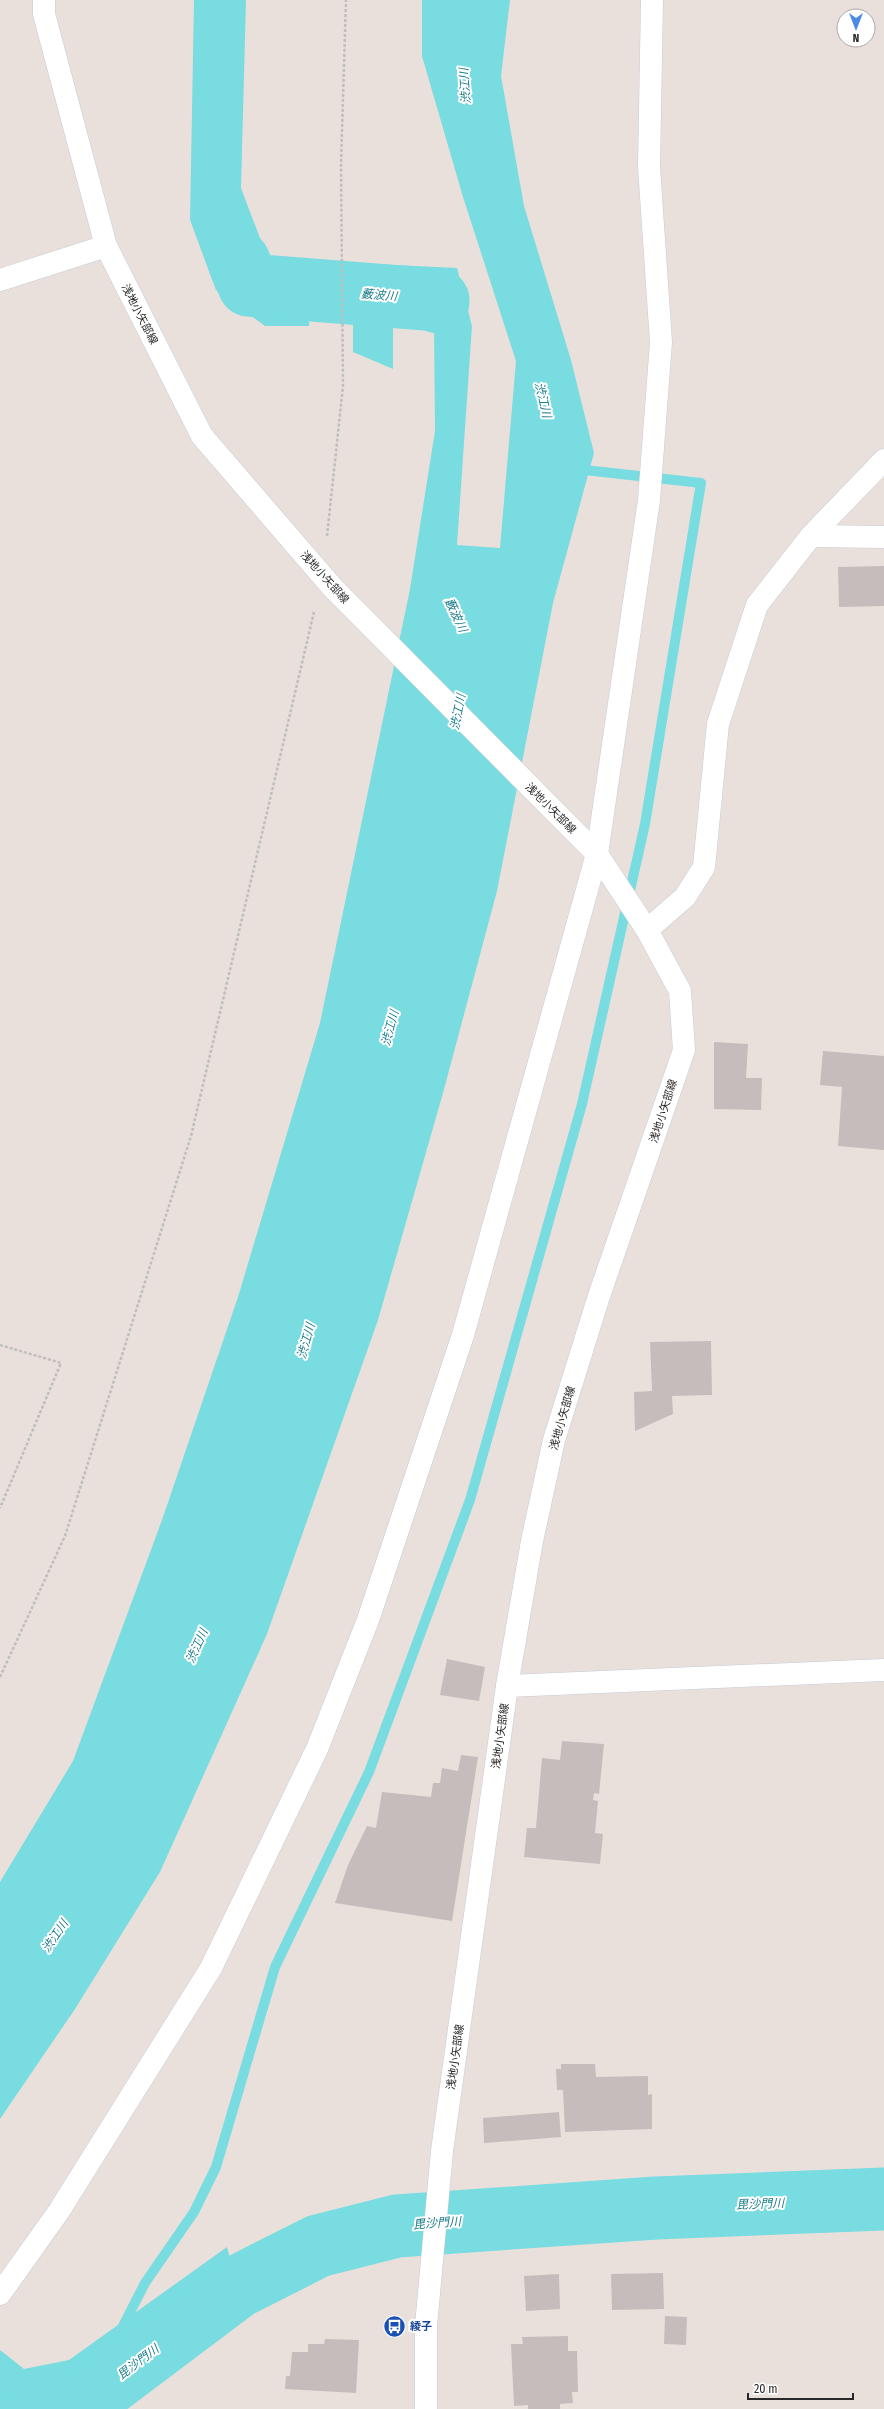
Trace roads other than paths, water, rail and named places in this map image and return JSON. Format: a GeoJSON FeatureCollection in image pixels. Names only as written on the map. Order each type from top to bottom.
{"type":"FeatureCollection","features":[{"type":"Feature","properties":{"kind":"street","name":"浅地小矢部線"},"geometry":{"type":"LineString","coordinates":[[44,0],[44,14],[106,246],[202,436],[323,576],[596,854],[647,930],[680,991],[684,1050],[599,1296],[554,1440],[532,1541],[507,1686],[442,2151],[426,2326],[426,2409]]}},
{"type":"Feature","properties":{"kind":"street"},"geometry":{"type":"LineString","coordinates":[[0,2294],[58,2211],[211,1968],[317,1749],[368,1620],[463,1335],[596,854],[649,500],[661,342],[649,167],[652,0]]}},
{"type":"Feature","properties":{"kind":"street"},"geometry":{"type":"LineString","coordinates":[[0,280],[106,246]]}},
{"type":"Feature","properties":{"kind":"street"},"geometry":{"type":"LineString","coordinates":[[647,930],[685,897],[704,867],[718,724],[757,605],[811,536],[884,460]]}},
{"type":"Feature","properties":{"kind":"street"},"geometry":{"type":"LineString","coordinates":[[811,536],[884,537]]}},
{"type":"Feature","properties":{"kind":"street"},"geometry":{"type":"LineString","coordinates":[[507,1686],[884,1670]]}},
{"type":"Feature","properties":{"kind":"water"},"geometry":{"type":"Polygon","coordinates":[[[194,0],[246,0],[241,188],[269,262],[312,270],[309,326],[265,326],[216,290],[190,220],[194,0]]]}},
{"type":"Feature","properties":{"kind":"water","name":"渋江川"},"geometry":{"type":"Polygon","coordinates":[[[422,0],[510,0],[501,76],[524,206],[571,360],[594,453],[553,603],[497,891],[443,1093],[378,1320],[267,1634],[160,1872],[75,2009],[0,2119],[0,1882],[73,1761],[162,1520],[238,1297],[320,1023],[410,589],[435,431],[434,325],[393,323],[393,369],[353,352],[353,263],[457,268],[472,326],[457,545],[500,548],[516,361],[463,197],[422,56],[422,0]]]}},
{"type":"Feature","properties":{"kind":"water"},"geometry":{"type":"Polygon","coordinates":[[[227,2247],[244,2313],[105,2409],[0,2409],[0,2350],[24,2369],[69,2360],[227,2247]]]}},
{"type":"Feature","properties":{"kind":"waterway","name":"藪波川"},"geometry":{"type":"LineString","coordinates":[[239,262],[249,285],[438,300],[438,302]]}},
{"type":"Feature","properties":{"kind":"waterway"},"geometry":{"type":"LineString","coordinates":[[121,2330],[145,2283],[194,2212],[216,2167],[275,1967],[369,1772],[470,1500],[582,1104],[645,824],[701,483],[576,469]]}},
{"type":"Feature","properties":{"kind":"waterway","name":"毘沙門川"},"geometry":{"type":"LineString","coordinates":[[41,2409],[83,2403],[237,2287],[318,2246],[397,2226],[656,2208],[884,2199]]}},
{"type":"Feature","properties":{"kind":"place","name":"綾子"},"geometry":{"type":"Point","coordinates":[394,2326]}}]}
